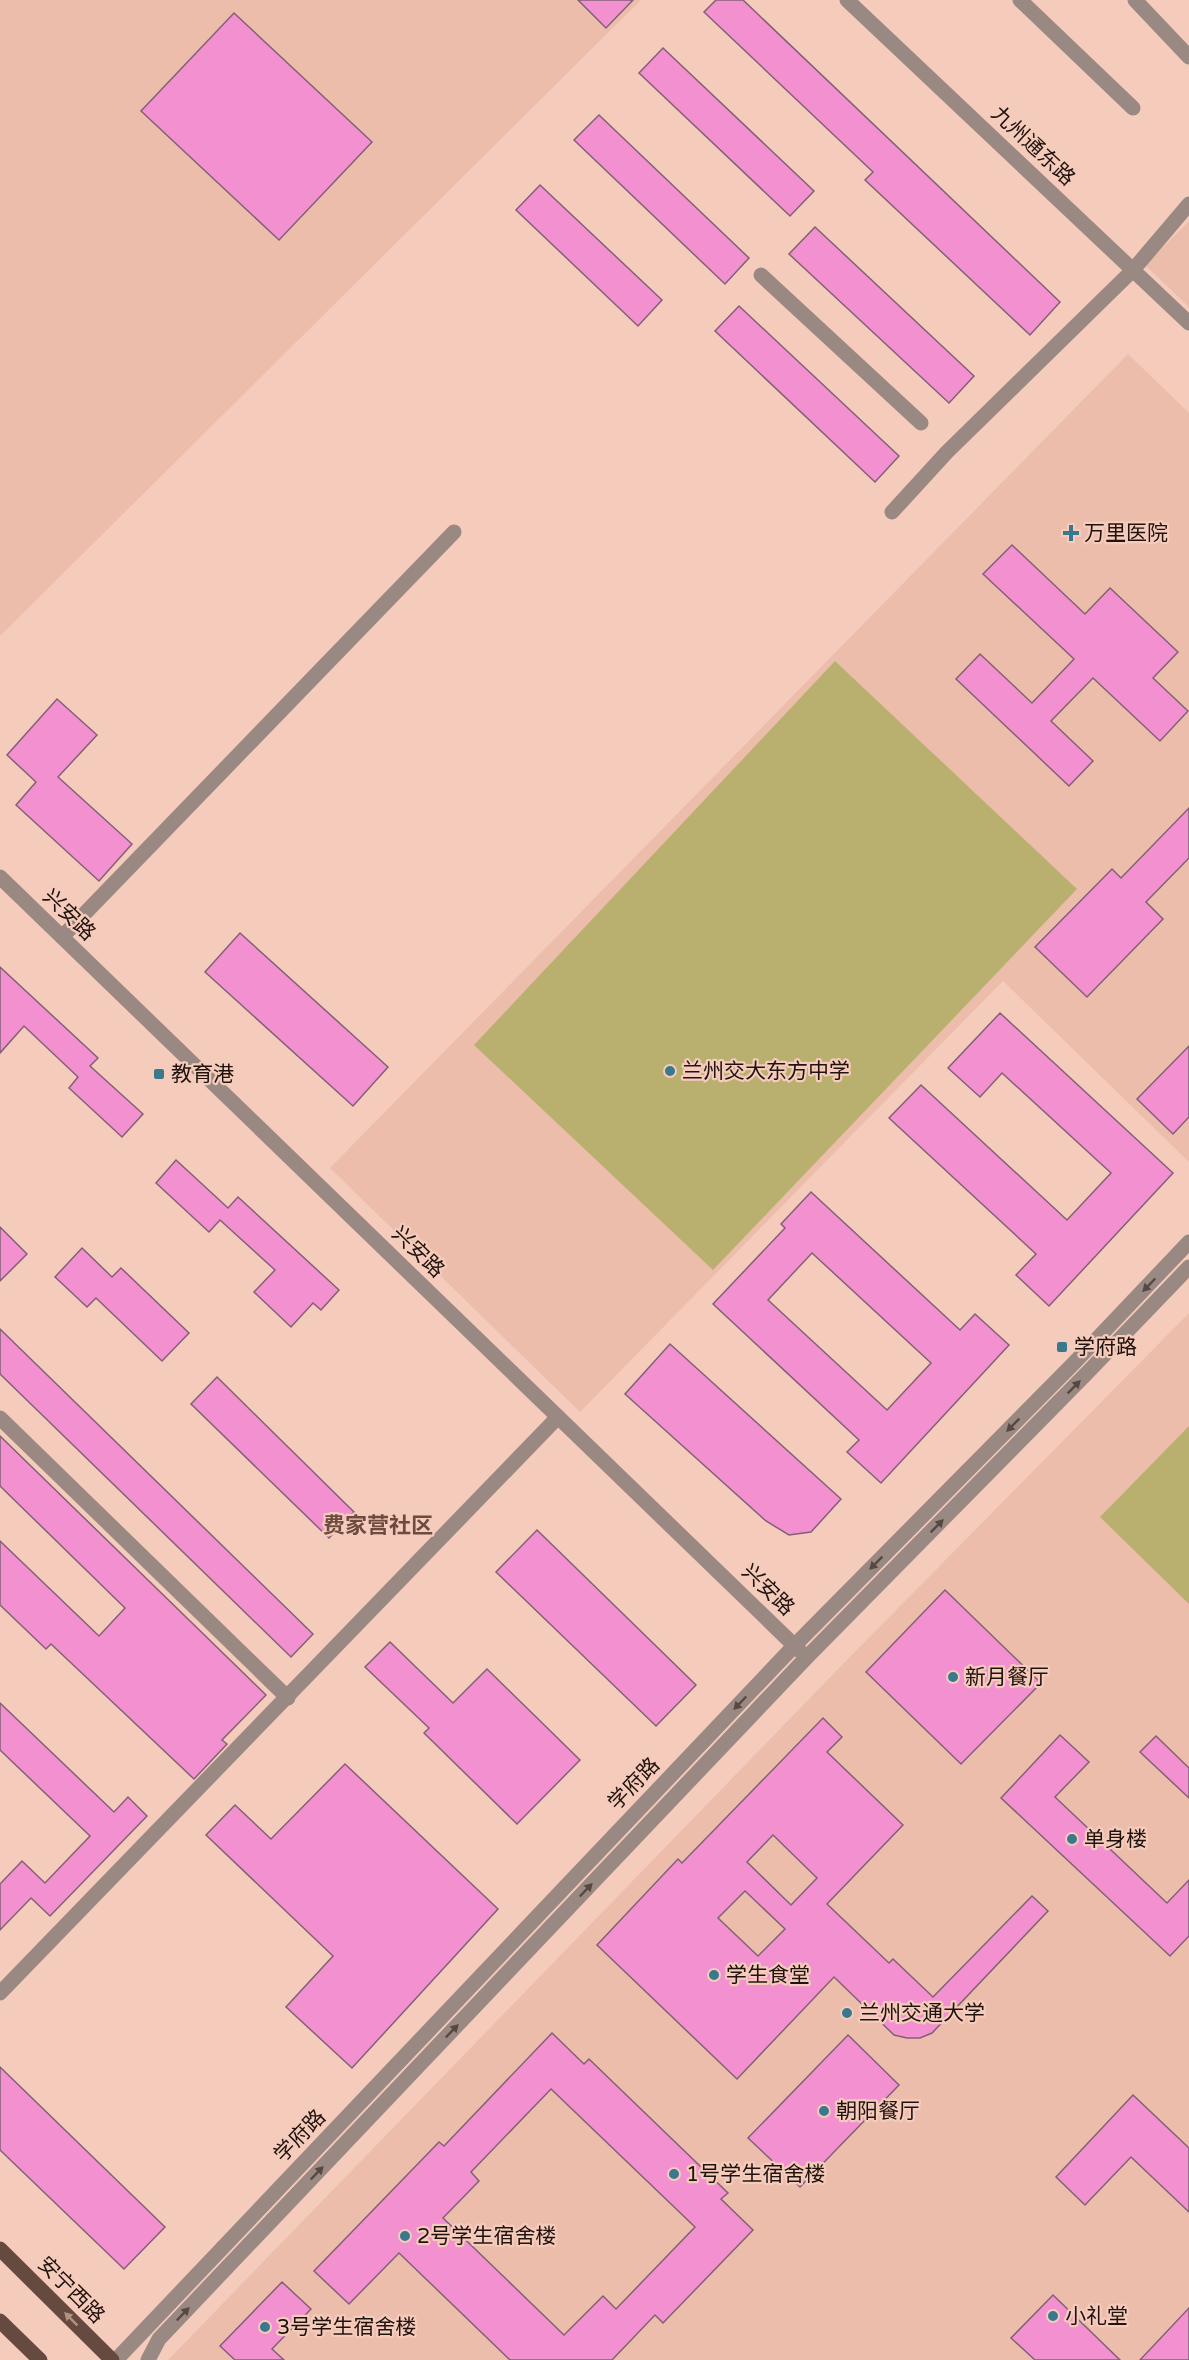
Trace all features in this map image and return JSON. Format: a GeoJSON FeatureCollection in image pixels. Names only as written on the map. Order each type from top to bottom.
{"type":"FeatureCollection","features":[{"type":"Feature","properties":{"kind":"main road","name":"安宁西路"},"geometry":{"type":"LineString","coordinates":[[0,2249],[114,2360]]}},
{"type":"Feature","properties":{"kind":"main road"},"geometry":{"type":"LineString","coordinates":[[0,2321],[40,2360]]}},
{"type":"Feature","properties":{"kind":"street","name":"九州通东路"},"geometry":{"type":"LineString","coordinates":[[847,0],[1189,323]]}},
{"type":"Feature","properties":{"kind":"street"},"geometry":{"type":"LineString","coordinates":[[1020,0],[1133,108]]}},
{"type":"Feature","properties":{"kind":"street"},"geometry":{"type":"LineString","coordinates":[[1135,0],[1189,57]]}},
{"type":"Feature","properties":{"kind":"street"},"geometry":{"type":"LineString","coordinates":[[892,512],[946,452],[1133,270],[1189,204]]}},
{"type":"Feature","properties":{"kind":"street"},"geometry":{"type":"LineString","coordinates":[[761,275],[921,423]]}},
{"type":"Feature","properties":{"kind":"street"},"geometry":{"type":"LineString","coordinates":[[62,937],[454,532]]}},
{"type":"Feature","properties":{"kind":"street","name":"兴安路"},"geometry":{"type":"LineString","coordinates":[[0,878],[807,1657]]}},
{"type":"Feature","properties":{"kind":"street","name":"学府路"},"geometry":{"type":"LineString","coordinates":[[114,2360],[795,1646],[1074,1363],[1189,1242]]}},
{"type":"Feature","properties":{"kind":"street","name":"学府路"},"geometry":{"type":"LineString","coordinates":[[148,2360],[159,2339],[807,1657],[1078,1383],[1189,1267]]}},
{"type":"Feature","properties":{"kind":"street"},"geometry":{"type":"LineString","coordinates":[[0,1994],[558,1417]]}},
{"type":"Feature","properties":{"kind":"street"},"geometry":{"type":"LineString","coordinates":[[0,1418],[288,1698]]}},
{"type":"Feature","properties":{"kind":"shaded area"},"geometry":{"type":"Polygon","coordinates":[[[0,0],[641,0],[0,636],[0,0]]]}},
{"type":"Feature","properties":{"kind":"shaded area"},"geometry":{"type":"Polygon","coordinates":[[[1189,221],[1189,307],[1145,265],[1189,221]]]}},
{"type":"Feature","properties":{"kind":"shaded area","name":"兰州交大东方中学"},"geometry":{"type":"Polygon","coordinates":[[[1128,354],[1189,413],[1189,1162],[1003,981],[580,1412],[330,1168],[1128,354]]]}},
{"type":"Feature","properties":{"kind":"shaded area","name":"兰州交大东方中学"},"geometry":{"type":"Polygon","coordinates":[[[835,661],[1077,889],[713,1270],[474,1045],[835,661]]]}},
{"type":"Feature","properties":{"kind":"shaded area","name":"兰州交通大学"},"geometry":{"type":"Polygon","coordinates":[[[1189,1313],[1189,2360],[168,2360],[842,1665],[1189,1313]]]}},
{"type":"Feature","properties":{"kind":"shaded area"},"geometry":{"type":"Polygon","coordinates":[[[1189,1426],[1189,1604],[1100,1517],[1189,1426]]]}},
{"type":"Feature","properties":{"kind":"building"},"geometry":{"type":"Polygon","coordinates":[[[578,0],[633,0],[606,28],[578,0]]]}},
{"type":"Feature","properties":{"kind":"building"},"geometry":{"type":"Polygon","coordinates":[[[716,0],[743,0],[1060,302],[1030,335],[865,180],[873,172],[704,12],[716,0]]]}},
{"type":"Feature","properties":{"kind":"building"},"geometry":{"type":"Polygon","coordinates":[[[234,13],[372,142],[279,240],[141,111],[234,13]]]}},
{"type":"Feature","properties":{"kind":"building"},"geometry":{"type":"Polygon","coordinates":[[[663,48],[814,191],[790,216],[639,73],[663,48]]]}},
{"type":"Feature","properties":{"kind":"building"},"geometry":{"type":"Polygon","coordinates":[[[599,115],[749,258],[725,284],[574,140],[599,115]]]}},
{"type":"Feature","properties":{"kind":"building"},"geometry":{"type":"Polygon","coordinates":[[[540,185],[662,300],[638,326],[516,210],[540,185]]]}},
{"type":"Feature","properties":{"kind":"building"},"geometry":{"type":"Polygon","coordinates":[[[815,227],[974,376],[949,403],[789,254],[815,227]]]}},
{"type":"Feature","properties":{"kind":"building"},"geometry":{"type":"Polygon","coordinates":[[[739,306],[899,456],[875,482],[715,331],[739,306]]]}},
{"type":"Feature","properties":{"kind":"building"},"geometry":{"type":"Polygon","coordinates":[[[1012,545],[1085,614],[1110,588],[1178,652],[1153,678],[1188,711],[1160,741],[1093,678],[1051,721],[1093,761],[1069,786],[956,679],[980,654],[1032,703],[1074,659],[983,574],[1012,545]]]}},
{"type":"Feature","properties":{"kind":"building"},"geometry":{"type":"Polygon","coordinates":[[[57,699],[97,735],[58,777],[132,844],[99,881],[16,805],[36,782],[7,755],[57,699]]]}},
{"type":"Feature","properties":{"kind":"building"},"geometry":{"type":"Polygon","coordinates":[[[1189,808],[1189,858],[1146,902],[1163,919],[1087,997],[1035,947],[1112,869],[1121,878],[1189,808]]]}},
{"type":"Feature","properties":{"kind":"building"},"geometry":{"type":"Polygon","coordinates":[[[240,933],[388,1067],[353,1106],[205,972],[240,933]]]}},
{"type":"Feature","properties":{"kind":"building"},"geometry":{"type":"Polygon","coordinates":[[[0,967],[98,1058],[90,1066],[143,1114],[122,1137],[69,1088],[78,1077],[24,1026],[0,1053],[0,967]]]}},
{"type":"Feature","properties":{"kind":"building"},"geometry":{"type":"Polygon","coordinates":[[[1000,1013],[1173,1173],[1049,1306],[1016,1275],[1036,1254],[889,1118],[921,1085],[1067,1220],[1111,1173],[1002,1073],[980,1097],[948,1068],[1000,1013]]]}},
{"type":"Feature","properties":{"kind":"building"},"geometry":{"type":"Polygon","coordinates":[[[1189,1046],[1189,1117],[1173,1134],[1137,1099],[1189,1046]]]}},
{"type":"Feature","properties":{"kind":"building"},"geometry":{"type":"Polygon","coordinates":[[[176,1160],[228,1208],[238,1197],[339,1290],[321,1310],[313,1303],[291,1327],[254,1292],[275,1270],[220,1220],[209,1232],[156,1183],[176,1160]]]}},
{"type":"Feature","properties":{"kind":"building"},"geometry":{"type":"Polygon","coordinates":[[[811,1192],[960,1330],[975,1314],[1009,1345],[881,1483],[847,1452],[859,1440],[713,1304],[785,1228],[781,1224],[811,1192]],[[812,1253],[768,1300],[887,1410],[931,1363],[812,1253]]]}},
{"type":"Feature","properties":{"kind":"building"},"geometry":{"type":"Polygon","coordinates":[[[0,1227],[27,1254],[0,1281],[0,1227]]]}},
{"type":"Feature","properties":{"kind":"building"},"geometry":{"type":"Polygon","coordinates":[[[82,1248],[112,1277],[121,1268],[189,1333],[162,1361],[96,1298],[87,1307],[55,1277],[82,1248]]]}},
{"type":"Feature","properties":{"kind":"building"},"geometry":{"type":"Polygon","coordinates":[[[0,1329],[313,1634],[291,1657],[0,1374],[0,1329]]]}},
{"type":"Feature","properties":{"kind":"building"},"geometry":{"type":"Polygon","coordinates":[[[670,1344],[841,1499],[811,1532],[789,1535],[766,1521],[625,1394],[670,1344]]]}},
{"type":"Feature","properties":{"kind":"building"},"geometry":{"type":"Polygon","coordinates":[[[217,1377],[354,1512],[329,1538],[191,1404],[217,1377]]]}},
{"type":"Feature","properties":{"kind":"building"},"geometry":{"type":"Polygon","coordinates":[[[0,1436],[266,1695],[222,1740],[227,1744],[194,1779],[51,1644],[46,1649],[0,1605],[0,1541],[99,1636],[125,1608],[0,1486],[0,1436]]]}},
{"type":"Feature","properties":{"kind":"building"},"geometry":{"type":"Polygon","coordinates":[[[537,1530],[696,1685],[656,1726],[496,1572],[537,1530]]]}},
{"type":"Feature","properties":{"kind":"building","name":"新月餐厅"},"geometry":{"type":"Polygon","coordinates":[[[945,1590],[1041,1683],[961,1764],[866,1672],[945,1590]]]}},
{"type":"Feature","properties":{"kind":"building"},"geometry":{"type":"Polygon","coordinates":[[[390,1642],[453,1703],[487,1669],[580,1760],[517,1824],[424,1733],[429,1728],[365,1667],[390,1642]]]}},
{"type":"Feature","properties":{"kind":"building"},"geometry":{"type":"Polygon","coordinates":[[[0,1703],[114,1812],[128,1797],[147,1816],[50,1916],[31,1898],[0,1930],[0,1884],[22,1861],[45,1883],[90,1836],[0,1750],[0,1703]]]}},
{"type":"Feature","properties":{"kind":"building"},"geometry":{"type":"Polygon","coordinates":[[[823,1718],[842,1737],[827,1752],[903,1825],[827,1904],[889,1963],[893,1959],[933,1997],[1032,1896],[1048,1911],[932,2033],[920,2038],[894,2035],[834,1977],[737,2079],[597,1945],[678,1859],[682,1863],[823,1718]],[[773,1835],[747,1862],[791,1905],[817,1878],[773,1835]],[[745,1891],[718,1918],[758,1956],[785,1929],[745,1891]]]}},
{"type":"Feature","properties":{"kind":"building","name":"单身楼"},"geometry":{"type":"Polygon","coordinates":[[[1060,1735],[1089,1762],[1055,1797],[1167,1903],[1189,1880],[1189,1936],[1170,1956],[1001,1798],[1060,1735]]]}},
{"type":"Feature","properties":{"kind":"building"},"geometry":{"type":"Polygon","coordinates":[[[1156,1736],[1189,1768],[1189,1798],[1140,1752],[1156,1736]]]}},
{"type":"Feature","properties":{"kind":"building"},"geometry":{"type":"Polygon","coordinates":[[[345,1764],[498,1909],[352,2068],[286,2007],[333,1956],[206,1835],[235,1805],[271,1839],[345,1764]]]}},
{"type":"Feature","properties":{"kind":"building"},"geometry":{"type":"Polygon","coordinates":[[[552,2033],[584,2064],[589,2059],[728,2193],[721,2199],[753,2230],[663,2323],[655,2315],[612,2360],[510,2360],[399,2253],[349,2304],[314,2271],[439,2142],[444,2146],[552,2033]],[[551,2089],[471,2172],[479,2181],[443,2218],[564,2335],[603,2296],[616,2309],[695,2227],[551,2089]]]}},
{"type":"Feature","properties":{"kind":"building","name":"朝阳餐厅"},"geometry":{"type":"Polygon","coordinates":[[[848,2035],[899,2085],[800,2187],[748,2138],[848,2035]]]}},
{"type":"Feature","properties":{"kind":"building"},"geometry":{"type":"Polygon","coordinates":[[[0,2067],[165,2227],[124,2269],[0,2150],[0,2067]]]}},
{"type":"Feature","properties":{"kind":"building"},"geometry":{"type":"Polygon","coordinates":[[[1133,2095],[1189,2148],[1189,2212],[1131,2157],[1085,2205],[1056,2177],[1133,2095]]]}},
{"type":"Feature","properties":{"kind":"building","name":"3号学生宿舍楼"},"geometry":{"type":"Polygon","coordinates":[[[282,2282],[311,2309],[272,2349],[284,2360],[235,2360],[220,2346],[282,2282]]]}},
{"type":"Feature","properties":{"kind":"building","name":"小礼堂"},"geometry":{"type":"Polygon","coordinates":[[[1053,2295],[1120,2360],[1035,2360],[1011,2338],[1053,2295]]]}},
{"type":"Feature","properties":{"kind":"building"},"geometry":{"type":"Polygon","coordinates":[[[1189,2308],[1189,2360],[1140,2360],[1189,2308]]]}},
{"type":"Feature","properties":{"kind":"place","name":"万里医院"},"geometry":{"type":"Point","coordinates":[1071,533]}},
{"type":"Feature","properties":{"kind":"place","name":"兰州交大东方中学"},"geometry":{"type":"Point","coordinates":[670,1071]}},
{"type":"Feature","properties":{"kind":"place","name":"教育港"},"geometry":{"type":"Point","coordinates":[159,1074]}},
{"type":"Feature","properties":{"kind":"place","name":"学府路"},"geometry":{"type":"Point","coordinates":[1062,1347]}},
{"type":"Feature","properties":{"kind":"place","name":"新月餐厅"},"geometry":{"type":"Point","coordinates":[953,1677]}},
{"type":"Feature","properties":{"kind":"place","name":"单身楼"},"geometry":{"type":"Point","coordinates":[1072,1839]}},
{"type":"Feature","properties":{"kind":"place","name":"学生食堂"},"geometry":{"type":"Point","coordinates":[714,1975]}},
{"type":"Feature","properties":{"kind":"place","name":"兰州交通大学"},"geometry":{"type":"Point","coordinates":[847,2013]}},
{"type":"Feature","properties":{"kind":"place","name":"朝阳餐厅"},"geometry":{"type":"Point","coordinates":[824,2111]}},
{"type":"Feature","properties":{"kind":"place","name":"1号学生宿舍楼"},"geometry":{"type":"Point","coordinates":[674,2174]}},
{"type":"Feature","properties":{"kind":"place","name":"2号学生宿舍楼"},"geometry":{"type":"Point","coordinates":[405,2236]}},
{"type":"Feature","properties":{"kind":"place","name":"小礼堂"},"geometry":{"type":"Point","coordinates":[1053,2316]}},
{"type":"Feature","properties":{"kind":"place","name":"3号学生宿舍楼"},"geometry":{"type":"Point","coordinates":[265,2327]}},
{"type":"Feature","properties":{"kind":"district","name":"费家营社区"},"geometry":{"type":"Point","coordinates":[378,1526]}}]}
